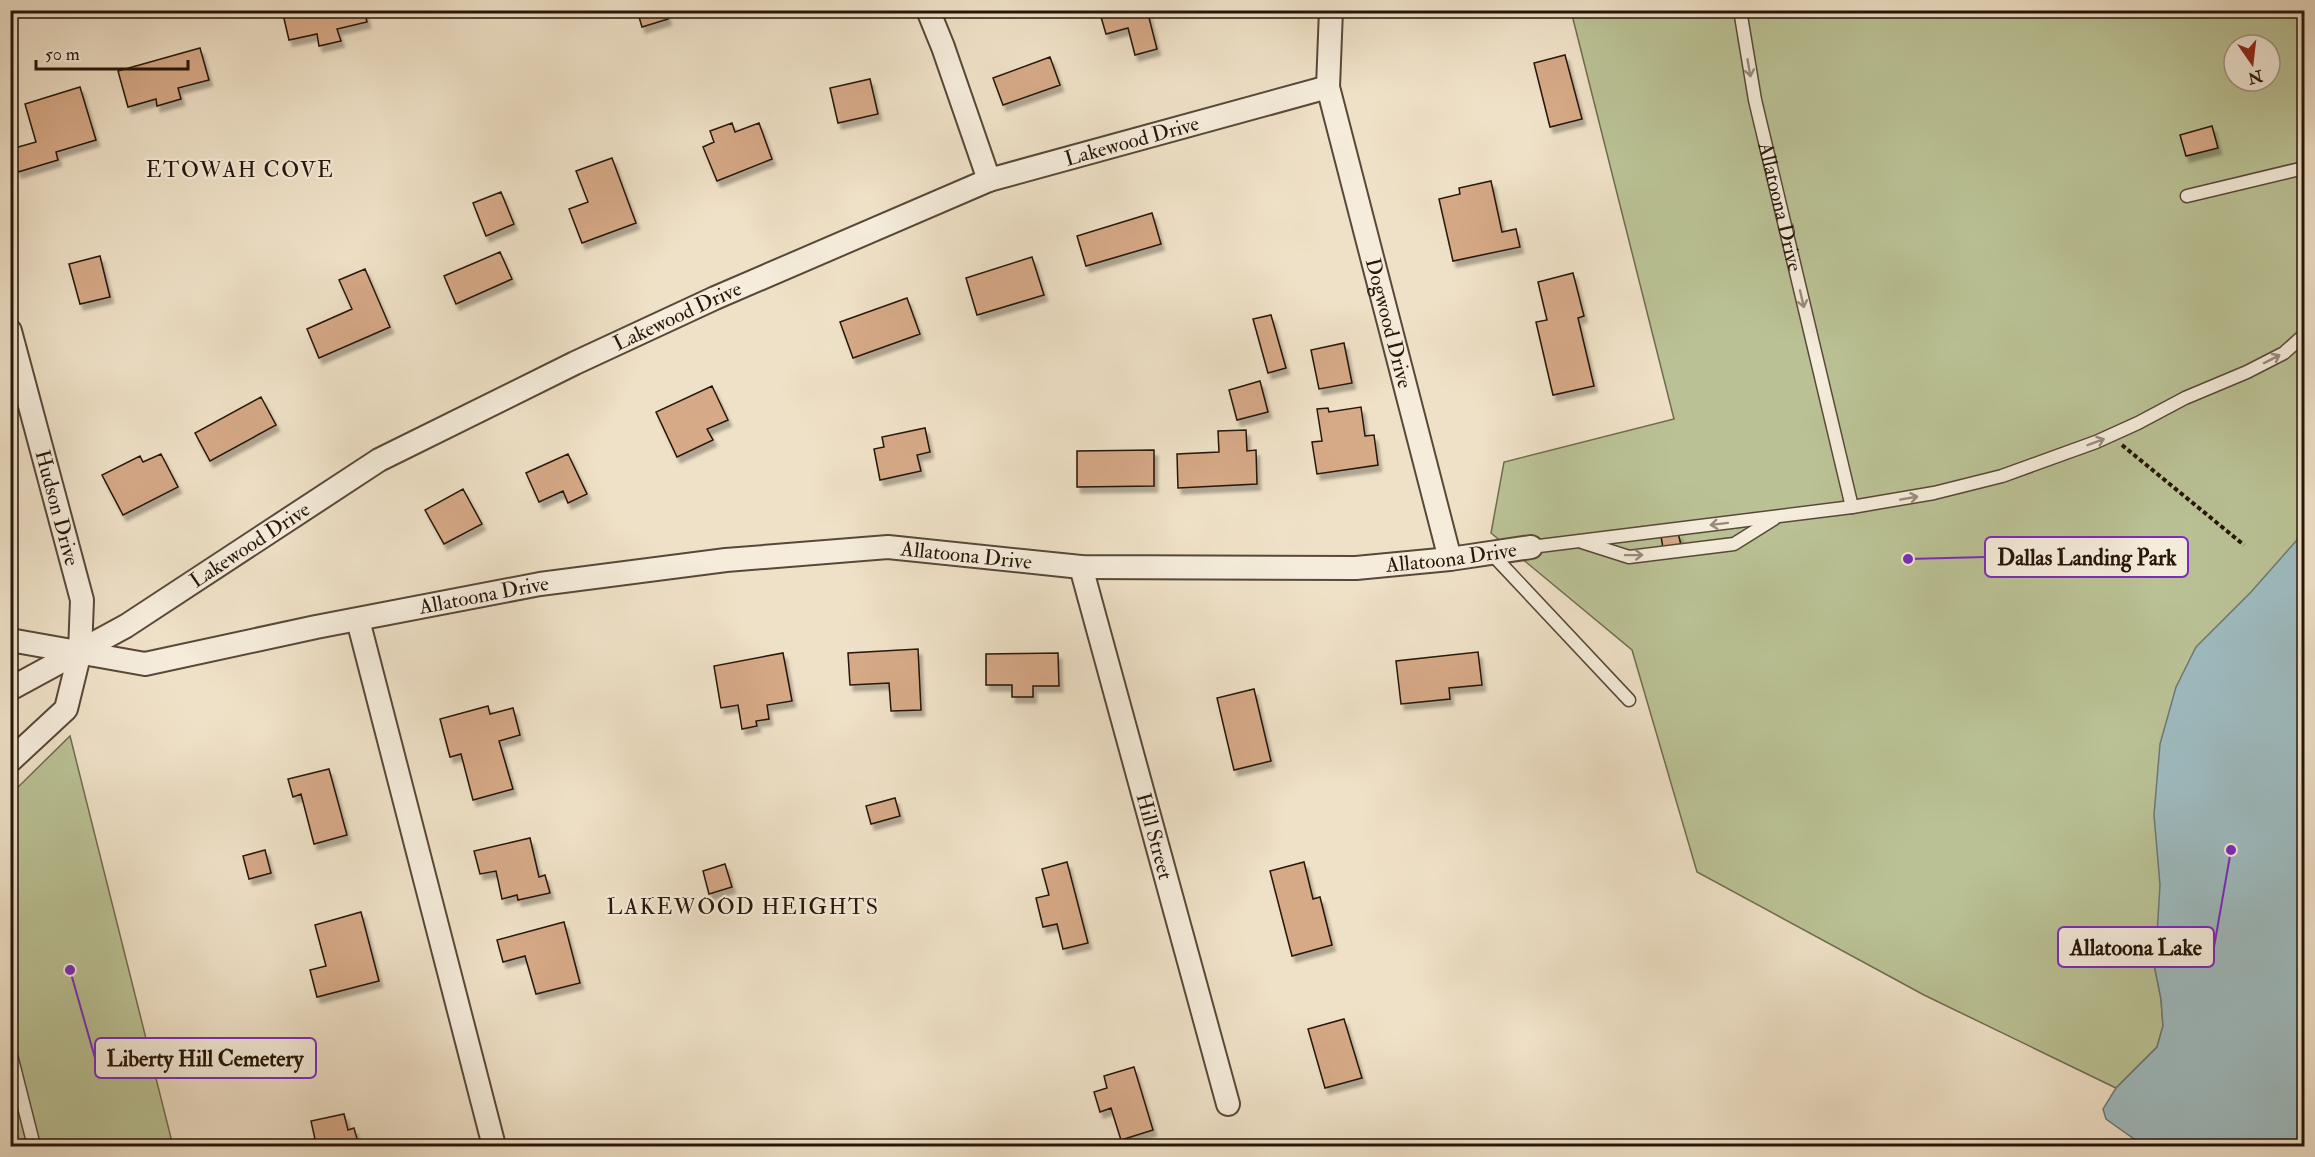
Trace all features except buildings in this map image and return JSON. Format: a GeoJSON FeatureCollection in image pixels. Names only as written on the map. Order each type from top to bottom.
{"type":"FeatureCollection","features":[{"type":"Feature","properties":{"kind":"street"},"geometry":{"type":"LineString","coordinates":[[928,10],[989,180]]}},
{"type":"Feature","properties":{"kind":"street"},"geometry":{"type":"LineString","coordinates":[[1328,87],[1331,10]]}},
{"type":"Feature","properties":{"kind":"street","name":"Lakewood Drive"},"geometry":{"type":"LineString","coordinates":[[10,690],[126,626],[379,460],[575,363],[715,298],[989,180],[1328,87]]}},
{"type":"Feature","properties":{"kind":"street","name":"Dogwood Drive"},"geometry":{"type":"LineString","coordinates":[[1328,87],[1450,559]]}},
{"type":"Feature","properties":{"kind":"street","name":"Hudson Drive"},"geometry":{"type":"LineString","coordinates":[[10,332],[82,600],[80,652],[66,709],[10,761]]}},
{"type":"Feature","properties":{"kind":"street","name":"Allatoona Drive"},"geometry":{"type":"LineString","coordinates":[[10,640],[145,664],[540,584],[726,560],[888,547],[1081,567],[1356,568],[1450,559],[1531,547]]}},
{"type":"Feature","properties":{"kind":"street","name":"Hill Street"},"geometry":{"type":"LineString","coordinates":[[1081,567],[1228,1104]]}},
{"type":"Feature","properties":{"kind":"street"},"geometry":{"type":"LineString","coordinates":[[358,620],[494,1146]]}},
{"type":"Feature","properties":{"kind":"lane","name":"Allatoona Drive"},"geometry":{"type":"LineString","coordinates":[[1740,10],[1755,100],[1852,507]]}},
{"type":"Feature","properties":{"kind":"lane"},"geometry":{"type":"LineString","coordinates":[[2187,196],[2304,168]]}},
{"type":"Feature","properties":{"kind":"lane","name":"Allatoona Drive"},"geometry":{"type":"LineString","coordinates":[[1531,547],[1578,541],[1629,557],[1734,544],[1777,517],[1934,493],[2002,476],[2110,436],[2138,423],[2185,398],[2247,372],[2284,353],[2304,335]]}},
{"type":"Feature","properties":{"kind":"lane"},"geometry":{"type":"LineString","coordinates":[[1578,541],[1777,517]]}},
{"type":"Feature","properties":{"kind":"lane"},"geometry":{"type":"LineString","coordinates":[[1489,552],[1629,700]]}},
{"type":"Feature","properties":{"kind":"lane"},"geometry":{"type":"LineString","coordinates":[[10,1051],[15,1083],[34,1146]]}},
{"type":"Feature","properties":{"kind":"path"},"geometry":{"type":"LineString","coordinates":[[2110,436],[2244,545]]}},
{"type":"Feature","properties":{"kind":"green space"},"geometry":{"type":"Polygon","coordinates":[[[1571,11],[2304,11],[2304,547],[2159,928],[2155,969],[2163,1026],[2157,1047],[2116,1088],[1924,995],[1697,872],[1632,650],[1491,533],[1504,462],[1674,419],[1571,11]]]}},
{"type":"Feature","properties":{"kind":"green space"},"geometry":{"type":"Polygon","coordinates":[[[70,736],[173,1146],[11,1146],[11,794],[70,736]]]}},
{"type":"Feature","properties":{"kind":"water"},"geometry":{"type":"Polygon","coordinates":[[[2304,532],[2304,1146],[2144,1146],[2106,1119],[2103,1109],[2116,1088],[2157,1047],[2163,1026],[2155,969],[2160,885],[2154,815],[2160,744],[2176,687],[2196,647],[2251,592],[2304,532]]]}},
{"type":"Feature","properties":{"kind":"place","name":"Dallas Landing Park"},"geometry":{"type":"Point","coordinates":[1908,559]}},
{"type":"Feature","properties":{"kind":"place","name":"Allatoona Lake"},"geometry":{"type":"Point","coordinates":[2231,850]}},
{"type":"Feature","properties":{"kind":"place","name":"Liberty Hill Cemetery"},"geometry":{"type":"Point","coordinates":[70,970]}},
{"type":"Feature","properties":{"kind":"district","name":"ETOWAH COVE"},"geometry":{"type":"Point","coordinates":[240,170]}},
{"type":"Feature","properties":{"kind":"district","name":"LAKEWOOD HEIGHTS"},"geometry":{"type":"Point","coordinates":[743,907]}}]}
